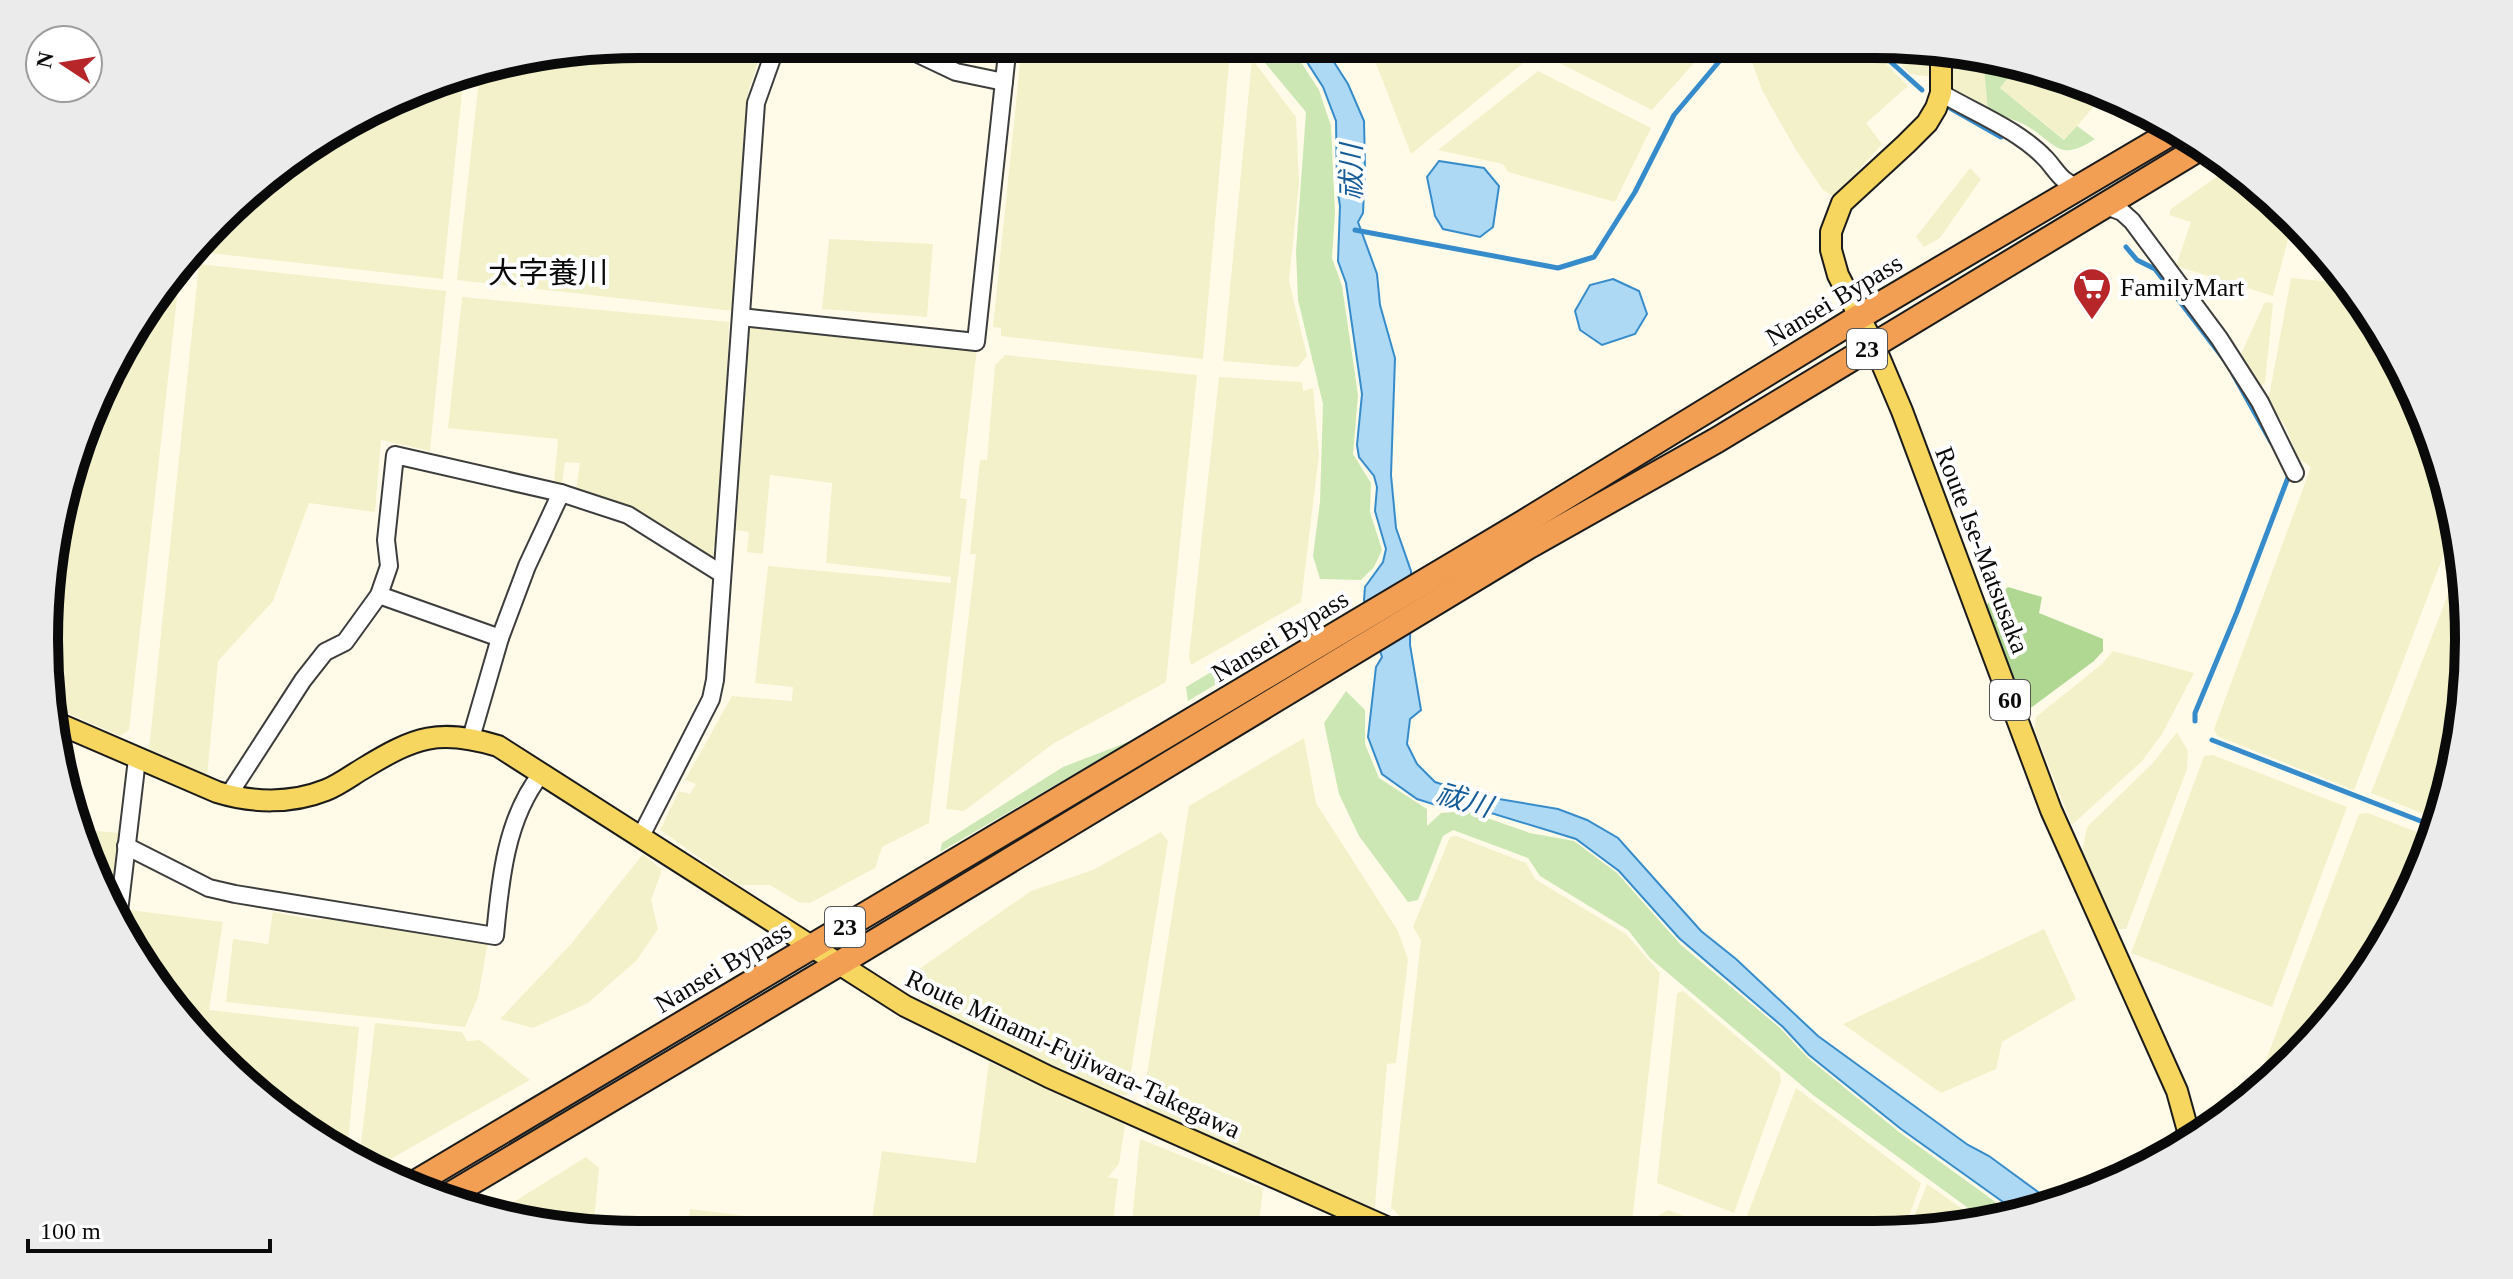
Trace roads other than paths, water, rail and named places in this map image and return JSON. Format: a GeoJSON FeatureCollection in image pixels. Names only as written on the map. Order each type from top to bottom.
{"type":"FeatureCollection","features":[{"type":"Feature","properties":{"kind":"highway","name":"Nansei Bypass"},"geometry":{"type":"LineString","coordinates":[[456,1191],[1289,691],[1859,317],[2165,136]]}},
{"type":"Feature","properties":{"kind":"highway","name":"Nansei Bypass"},"geometry":{"type":"LineString","coordinates":[[422,1179],[1281,668],[1526,535],[1717,440],[2192,153]]}},
{"type":"Feature","properties":{"kind":"main road","name":"Route Ise-Matsusaka"},"geometry":{"type":"LineString","coordinates":[[1941,62],[1941,93],[1927,123],[1842,203],[1831,232],[1833,260],[1902,411],[2051,810],[2152,1030],[2177,1091],[2187,1129]]}},
{"type":"Feature","properties":{"kind":"main road","name":"Route Minami-Fujiwara-Takegawa"},"geometry":{"type":"LineString","coordinates":[[65,727],[228,796],[268,801],[295,799],[327,790],[402,745],[436,737],[471,738],[498,746],[905,1006],[975,1042],[1373,1221]]}},
{"type":"Feature","properties":{"kind":"street"},"geometry":{"type":"LineString","coordinates":[[641,836],[711,699],[756,103],[772,58]]}},
{"type":"Feature","properties":{"kind":"street"},"geometry":{"type":"LineString","coordinates":[[926,58],[956,72],[1004,82]]}},
{"type":"Feature","properties":{"kind":"street"},"geometry":{"type":"LineString","coordinates":[[741,317],[976,342],[1007,58]]}},
{"type":"Feature","properties":{"kind":"street"},"geometry":{"type":"LineString","coordinates":[[1941,93],[2016,136],[2043,156],[2064,182],[2078,187]]}},
{"type":"Feature","properties":{"kind":"street"},"geometry":{"type":"LineString","coordinates":[[2106,206],[2122,212],[2132,221],[2219,338],[2260,402],[2295,473]]}},
{"type":"Feature","properties":{"kind":"street"},"geometry":{"type":"LineString","coordinates":[[228,796],[303,680],[325,652],[345,642],[379,595],[389,566],[386,540],[395,455],[561,493],[628,515],[722,574]]}},
{"type":"Feature","properties":{"kind":"street"},"geometry":{"type":"LineString","coordinates":[[471,738],[500,638],[527,566],[561,493]]}},
{"type":"Feature","properties":{"kind":"street"},"geometry":{"type":"LineString","coordinates":[[379,595],[500,638]]}},
{"type":"Feature","properties":{"kind":"street"},"geometry":{"type":"LineString","coordinates":[[120,901],[137,759]]}},
{"type":"Feature","properties":{"kind":"street"},"geometry":{"type":"LineString","coordinates":[[126,846],[209,888],[495,936],[499,889],[514,827],[528,790],[542,773]]}},
{"type":"Feature","properties":{"kind":"water","name":"祓川"},"geometry":{"type":"Polygon","coordinates":[[[1304,58],[1331,58],[1348,84],[1364,121],[1363,213],[1358,222],[1377,274],[1380,305],[1395,358],[1391,475],[1396,528],[1411,571],[1410,645],[1421,710],[1410,719],[1407,744],[1417,764],[1435,782],[1475,795],[1558,809],[1587,820],[1618,838],[1701,931],[1736,959],[1818,1036],[2043,1195],[2007,1205],[1901,1129],[1809,1055],[1783,1027],[1679,938],[1619,871],[1576,839],[1465,805],[1436,805],[1417,799],[1382,774],[1368,737],[1376,667],[1382,657],[1364,600],[1365,587],[1383,562],[1386,549],[1375,511],[1377,487],[1374,476],[1359,457],[1357,445],[1362,394],[1346,283],[1338,261],[1340,206],[1336,121],[1323,87],[1304,58]]]}},
{"type":"Feature","properties":{"kind":"water"},"geometry":{"type":"Polygon","coordinates":[[[1439,161],[1484,168],[1499,186],[1493,227],[1480,237],[1443,229],[1435,216],[1427,177],[1439,161]]]}},
{"type":"Feature","properties":{"kind":"water"},"geometry":{"type":"Polygon","coordinates":[[[1613,279],[1639,291],[1647,314],[1635,334],[1602,345],[1580,330],[1575,311],[1590,285],[1613,279]]]}},
{"type":"Feature","properties":{"kind":"waterway"},"geometry":{"type":"LineString","coordinates":[[1355,230],[1558,268],[1594,257],[1635,192],[1674,115],[1722,58]]}},
{"type":"Feature","properties":{"kind":"waterway"},"geometry":{"type":"LineString","coordinates":[[1887,58],[1922,90]]}},
{"type":"Feature","properties":{"kind":"waterway"},"geometry":{"type":"LineString","coordinates":[[1943,104],[2001,137]]}},
{"type":"Feature","properties":{"kind":"waterway"},"geometry":{"type":"LineString","coordinates":[[2126,247],[2137,260],[2155,269],[2226,362]]}},
{"type":"Feature","properties":{"kind":"waterway"},"geometry":{"type":"LineString","coordinates":[[2233,374],[2271,442]]}},
{"type":"Feature","properties":{"kind":"waterway"},"geometry":{"type":"LineString","coordinates":[[2195,721],[2195,713],[2289,475],[2287,472]]}},
{"type":"Feature","properties":{"kind":"waterway"},"geometry":{"type":"LineString","coordinates":[[2212,740],[2425,823]]}},
{"type":"Feature","properties":{"kind":"place","name":"FamilyMart"},"geometry":{"type":"Point","coordinates":[2092,321]}},
{"type":"Feature","properties":{"kind":"district","name":"大字養川"},"geometry":{"type":"Point","coordinates":[548,272]}}]}
